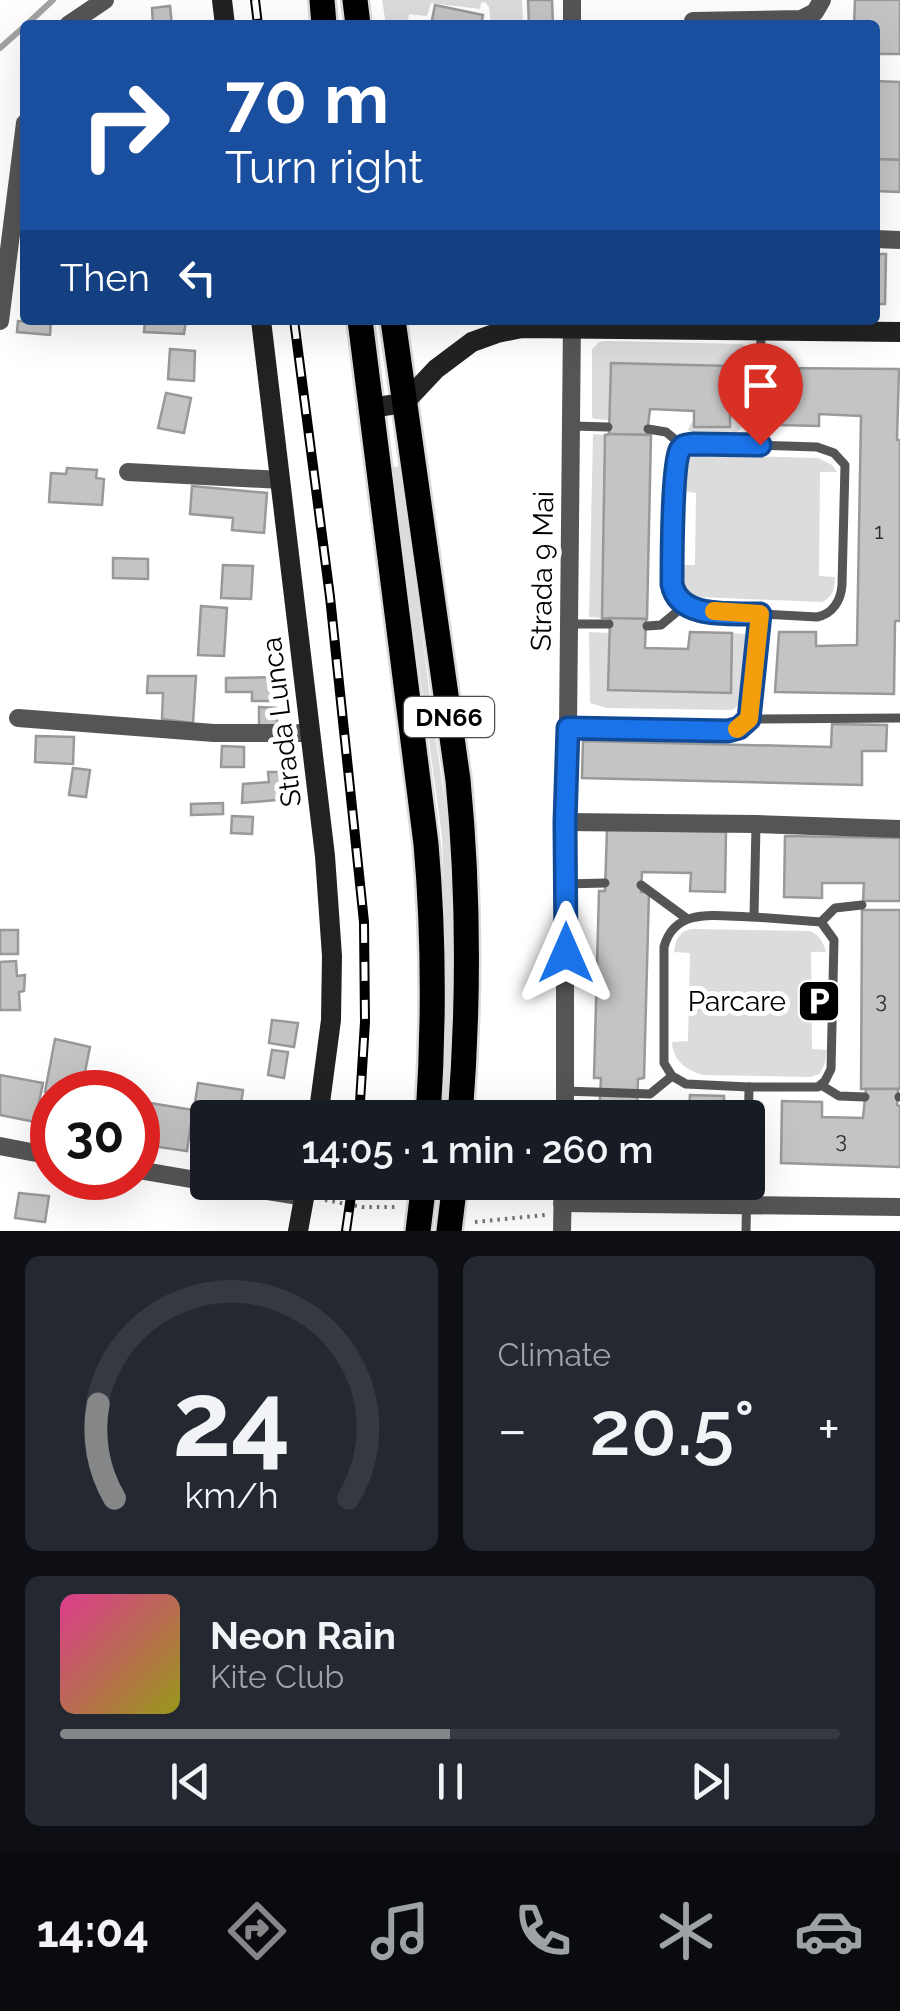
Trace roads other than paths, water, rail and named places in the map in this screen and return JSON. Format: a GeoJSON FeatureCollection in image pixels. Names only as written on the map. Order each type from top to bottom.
{"type":"FeatureCollection","features":[{"type":"Feature","properties":{"kind":"main road","name":"Strada Lunca"},"geometry":{"type":"LineString","coordinates":[[262,325],[324,856],[332,956],[331,1020],[320,1100]]}},
{"type":"Feature","properties":{"kind":"main road","name":"DN66"},"geometry":{"type":"LineString","coordinates":[[361,325],[430,894],[429,1100]]}},
{"type":"Feature","properties":{"kind":"main road","name":"DN66"},"geometry":{"type":"LineString","coordinates":[[395,325],[465,851],[468,995],[461,1100]]}},
{"type":"Feature","properties":{"kind":"main road"},"geometry":{"type":"LineString","coordinates":[[370,408],[404,403],[436,369],[472,342],[522,328],[761,326],[900,332]]}},
{"type":"Feature","properties":{"kind":"main road"},"geometry":{"type":"LineString","coordinates":[[298,1231],[304,1200]]}},
{"type":"Feature","properties":{"kind":"main road"},"geometry":{"type":"LineString","coordinates":[[418,1231],[422,1200]]}},
{"type":"Feature","properties":{"kind":"main road"},"geometry":{"type":"LineString","coordinates":[[457,1200],[460,1227]]}},
{"type":"Feature","properties":{"kind":"street"},"geometry":{"type":"LineString","coordinates":[[75,20],[105,0]]}},
{"type":"Feature","properties":{"kind":"street"},"geometry":{"type":"LineString","coordinates":[[774,20],[801,19],[818,6]]}},
{"type":"Feature","properties":{"kind":"street"},"geometry":{"type":"LineString","coordinates":[[0,321],[20,162]]}},
{"type":"Feature","properties":{"kind":"street","name":"Strada 9 Mai"},"geometry":{"type":"LineString","coordinates":[[565,1100],[572,325]]}},
{"type":"Feature","properties":{"kind":"street"},"geometry":{"type":"LineString","coordinates":[[128,472],[281,480]]}},
{"type":"Feature","properties":{"kind":"street"},"geometry":{"type":"LineString","coordinates":[[18,718],[214,733],[310,733]]}},
{"type":"Feature","properties":{"kind":"street"},"geometry":{"type":"LineString","coordinates":[[565,822],[900,829]]}},
{"type":"Feature","properties":{"kind":"street"},"geometry":{"type":"LineString","coordinates":[[0,1146],[30,1152]]}},
{"type":"Feature","properties":{"kind":"street"},"geometry":{"type":"LineString","coordinates":[[160,1174],[190,1179]]}},
{"type":"Feature","properties":{"kind":"street"},"geometry":{"type":"LineString","coordinates":[[558,1200],[556,1209],[562,1231]]}},
{"type":"Feature","properties":{"kind":"street"},"geometry":{"type":"LineString","coordinates":[[556,1209],[900,1207]]}},
{"type":"Feature","properties":{"kind":"lane"},"geometry":{"type":"LineString","coordinates":[[760,445],[761,326]]}},
{"type":"Feature","properties":{"kind":"lane"},"geometry":{"type":"LineString","coordinates":[[572,426],[608,427]]}},
{"type":"Feature","properties":{"kind":"lane"},"geometry":{"type":"LineString","coordinates":[[648,430],[666,432],[683,446]]}},
{"type":"Feature","properties":{"kind":"lane"},"geometry":{"type":"LineString","coordinates":[[683,446],[816,447],[834,453],[845,465],[841,595],[825,616],[706,611],[685,606],[675,596],[672,584],[676,462],[683,446]]}},
{"type":"Feature","properties":{"kind":"lane"},"geometry":{"type":"LineString","coordinates":[[648,626],[661,625],[685,606]]}},
{"type":"Feature","properties":{"kind":"lane"},"geometry":{"type":"LineString","coordinates":[[749,719],[760,614]]}},
{"type":"Feature","properties":{"kind":"lane"},"geometry":{"type":"LineString","coordinates":[[569,624],[609,624]]}},
{"type":"Feature","properties":{"kind":"lane"},"geometry":{"type":"LineString","coordinates":[[568,728],[728,731],[749,719],[900,718]]}},
{"type":"Feature","properties":{"kind":"lane"},"geometry":{"type":"LineString","coordinates":[[754,918],[756,824]]}},
{"type":"Feature","properties":{"kind":"lane"},"geometry":{"type":"LineString","coordinates":[[566,884],[605,883]]}},
{"type":"Feature","properties":{"kind":"lane"},"geometry":{"type":"LineString","coordinates":[[641,884],[686,918],[821,922],[835,908],[862,905]]}},
{"type":"Feature","properties":{"kind":"lane"},"geometry":{"type":"LineString","coordinates":[[686,918],[670,931],[664,947],[664,1062],[672,1076],[686,1084],[749,1087],[809,1088],[825,1082],[831,1069],[834,940],[821,922]]}},
{"type":"Feature","properties":{"kind":"lane"},"geometry":{"type":"LineString","coordinates":[[565,1091],[650,1094],[672,1076]]}},
{"type":"Feature","properties":{"kind":"lane"},"geometry":{"type":"LineString","coordinates":[[821,1084],[839,1096],[866,1098]]}},
{"type":"Feature","properties":{"kind":"lane"},"geometry":{"type":"LineString","coordinates":[[749,1087],[749,1100]]}},
{"type":"Feature","properties":{"kind":"lane"},"geometry":{"type":"LineString","coordinates":[[746,1200],[746,1231]]}},
{"type":"Feature","properties":{"kind":"waterway"},"geometry":{"type":"LineString","coordinates":[[31,20],[53,0]]}},
{"type":"Feature","properties":{"kind":"waterway"},"geometry":{"type":"LineString","coordinates":[[0,48],[20,30]]}},
{"type":"Feature","properties":{"kind":"railway"},"geometry":{"type":"LineString","coordinates":[[255,0],[257,20]]}},
{"type":"Feature","properties":{"kind":"railway"},"geometry":{"type":"LineString","coordinates":[[295,325],[330,597],[364,922],[365,1022],[360,1100]]}},
{"type":"Feature","properties":{"kind":"railway"},"geometry":{"type":"LineString","coordinates":[[346,1231],[350,1200]]}},
{"type":"Feature","properties":{"kind":"place","name":"Parcare"},"geometry":{"type":"Point","coordinates":[819,1001]}}]}
